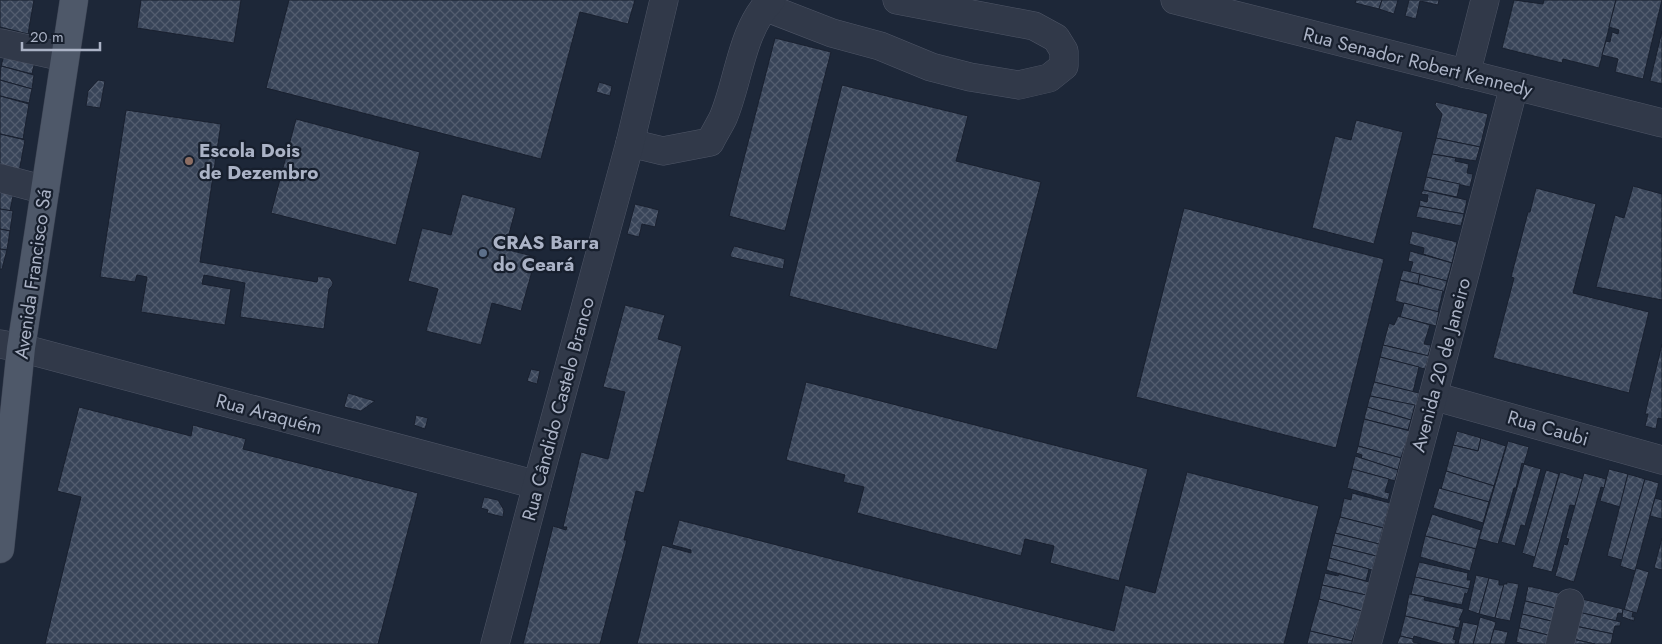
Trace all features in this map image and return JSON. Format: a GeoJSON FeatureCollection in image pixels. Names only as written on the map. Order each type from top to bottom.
{"type":"FeatureCollection","features":[{"type":"Feature","properties":{"kind":"main road","name":"Avenida Francisco Sá"},"geometry":{"type":"LineString","coordinates":[[0,549],[10,346],[45,190],[74,0]]}},
{"type":"Feature","properties":{"kind":"street","name":"Rua Cândido Castelo Branco"},"geometry":{"type":"LineString","coordinates":[[495,644],[630,144],[664,0]]}},
{"type":"Feature","properties":{"kind":"street"},"geometry":{"type":"LineString","coordinates":[[630,144],[664,151],[710,142],[723,118],[746,41],[768,3],[832,33],[880,46],[931,67],[970,77],[1019,85],[1049,78],[1064,66],[1064,51],[1056,38],[1034,26],[897,0]]}},
{"type":"Feature","properties":{"kind":"street","name":"Rua Senador Robert Kennedy"},"geometry":{"type":"LineString","coordinates":[[1175,0],[1215,5],[1466,74],[1662,123]]}},
{"type":"Feature","properties":{"kind":"street"},"geometry":{"type":"LineString","coordinates":[[1466,74],[1485,0]]}},
{"type":"Feature","properties":{"kind":"street"},"geometry":{"type":"LineString","coordinates":[[0,43],[64,58]]}},
{"type":"Feature","properties":{"kind":"street","name":"Avenida 20 de Janeiro"},"geometry":{"type":"LineString","coordinates":[[1367,644],[1434,396],[1514,86]]}},
{"type":"Feature","properties":{"kind":"street"},"geometry":{"type":"LineString","coordinates":[[0,178],[45,190]]}},
{"type":"Feature","properties":{"kind":"street","name":"Rua Araquém"},"geometry":{"type":"LineString","coordinates":[[10,346],[537,485]]}},
{"type":"Feature","properties":{"kind":"street","name":"Rua Caubi"},"geometry":{"type":"LineString","coordinates":[[1434,396],[1662,460]]}},
{"type":"Feature","properties":{"kind":"street"},"geometry":{"type":"LineString","coordinates":[[1560,644],[1570,604]]}},
{"type":"Feature","properties":{"kind":"building"},"geometry":{"type":"Polygon","coordinates":[[[0,0],[34,0],[28,34],[0,27],[0,0]]]}},
{"type":"Feature","properties":{"kind":"building"},"geometry":{"type":"Polygon","coordinates":[[[141,0],[241,0],[234,43],[137,28],[141,0]]]}},
{"type":"Feature","properties":{"kind":"building"},"geometry":{"type":"Polygon","coordinates":[[[289,0],[635,0],[628,24],[580,12],[541,159],[266,88],[289,0]]]}},
{"type":"Feature","properties":{"kind":"building"},"geometry":{"type":"Polygon","coordinates":[[[1356,0],[1382,0],[1379,9],[1355,3],[1356,0]]]}},
{"type":"Feature","properties":{"kind":"building"},"geometry":{"type":"Polygon","coordinates":[[[1382,0],[1398,0],[1394,14],[1379,9],[1382,0]]]}},
{"type":"Feature","properties":{"kind":"building"},"geometry":{"type":"Polygon","coordinates":[[[1409,0],[1439,0],[1438,5],[1420,1],[1416,19],[1405,16],[1409,0]]]}},
{"type":"Feature","properties":{"kind":"building"},"geometry":{"type":"Polygon","coordinates":[[[1514,0],[1543,4],[1544,0],[1616,0],[1599,68],[1563,59],[1562,63],[1502,48],[1514,0]]]}},
{"type":"Feature","properties":{"kind":"building"},"geometry":{"type":"Polygon","coordinates":[[[1616,0],[1662,0],[1643,79],[1615,72],[1618,59],[1602,55],[1606,41],[1610,42],[1612,32],[1618,34],[1619,30],[1609,27],[1616,0]]]}},
{"type":"Feature","properties":{"kind":"building"},"geometry":{"type":"Polygon","coordinates":[[[1662,31],[1662,84],[1650,81],[1662,31]]]}},
{"type":"Feature","properties":{"kind":"building"},"geometry":{"type":"Polygon","coordinates":[[[775,38],[831,52],[785,231],[729,216],[775,38]]]}},
{"type":"Feature","properties":{"kind":"building"},"geometry":{"type":"Polygon","coordinates":[[[5,52],[35,61],[32,74],[1,66],[5,52]]]}},
{"type":"Feature","properties":{"kind":"building"},"geometry":{"type":"Polygon","coordinates":[[[1,66],[34,75],[32,89],[0,80],[1,66]]]}},
{"type":"Feature","properties":{"kind":"building"},"geometry":{"type":"Polygon","coordinates":[[[0,80],[32,89],[29,103],[0,96],[0,80]]]}},
{"type":"Feature","properties":{"kind":"building"},"geometry":{"type":"Polygon","coordinates":[[[98,80],[105,81],[100,108],[86,106],[88,91],[98,80]]]}},
{"type":"Feature","properties":{"kind":"building"},"geometry":{"type":"Polygon","coordinates":[[[599,82],[612,86],[610,96],[596,92],[599,82]]]}},
{"type":"Feature","properties":{"kind":"building"},"geometry":{"type":"Polygon","coordinates":[[[842,85],[968,116],[956,161],[1041,182],[997,350],[789,296],[842,85]]]}},
{"type":"Feature","properties":{"kind":"building"},"geometry":{"type":"Polygon","coordinates":[[[0,96],[29,104],[23,139],[0,134],[0,96]]]}},
{"type":"Feature","properties":{"kind":"building"},"geometry":{"type":"Polygon","coordinates":[[[1436,102],[1488,114],[1480,147],[1436,138],[1442,114],[1435,105],[1436,102]]]}},
{"type":"Feature","properties":{"kind":"building"},"geometry":{"type":"Polygon","coordinates":[[[126,110],[221,124],[200,262],[317,282],[318,276],[330,278],[333,283],[329,289],[324,329],[240,317],[245,283],[204,275],[202,284],[231,289],[225,325],[141,312],[147,277],[137,275],[135,282],[100,277],[126,110]]]}},
{"type":"Feature","properties":{"kind":"building"},"geometry":{"type":"Polygon","coordinates":[[[296,119],[420,152],[396,245],[271,213],[296,119]]]}},
{"type":"Feature","properties":{"kind":"building"},"geometry":{"type":"Polygon","coordinates":[[[1356,120],[1403,132],[1374,244],[1312,228],[1335,136],[1351,140],[1356,120]]]}},
{"type":"Feature","properties":{"kind":"building"},"geometry":{"type":"Polygon","coordinates":[[[0,134],[25,140],[19,172],[0,170],[0,134]]]}},
{"type":"Feature","properties":{"kind":"building"},"geometry":{"type":"Polygon","coordinates":[[[1436,138],[1480,147],[1476,161],[1432,154],[1436,138]]]}},
{"type":"Feature","properties":{"kind":"building"},"geometry":{"type":"Polygon","coordinates":[[[1432,154],[1456,158],[1455,161],[1469,164],[1467,173],[1473,174],[1470,187],[1426,177],[1432,154]]]}},
{"type":"Feature","properties":{"kind":"building"},"geometry":{"type":"Polygon","coordinates":[[[1426,177],[1460,184],[1457,197],[1423,190],[1426,177]]]}},
{"type":"Feature","properties":{"kind":"building"},"geometry":{"type":"Polygon","coordinates":[[[1633,186],[1662,194],[1662,300],[1596,287],[1615,215],[1624,218],[1633,186]]]}},
{"type":"Feature","properties":{"kind":"building"},"geometry":{"type":"Polygon","coordinates":[[[1536,188],[1596,204],[1573,293],[1649,312],[1629,393],[1493,358],[1514,278],[1511,277],[1536,188]]]}},
{"type":"Feature","properties":{"kind":"building"},"geometry":{"type":"Polygon","coordinates":[[[0,189],[14,191],[10,211],[0,209],[0,189]]]}},
{"type":"Feature","properties":{"kind":"building"},"geometry":{"type":"Polygon","coordinates":[[[1423,190],[1467,200],[1464,214],[1419,206],[1420,200],[1427,202],[1428,195],[1421,194],[1423,190]]]}},
{"type":"Feature","properties":{"kind":"building"},"geometry":{"type":"Polygon","coordinates":[[[462,194],[516,208],[505,249],[536,257],[521,311],[492,303],[481,345],[426,331],[438,289],[408,281],[422,228],[451,235],[462,194]]]}},
{"type":"Feature","properties":{"kind":"building"},"geometry":{"type":"Polygon","coordinates":[[[635,204],[659,210],[655,227],[642,224],[639,237],[627,234],[635,204]]]}},
{"type":"Feature","properties":{"kind":"building"},"geometry":{"type":"Polygon","coordinates":[[[1419,206],[1464,214],[1461,226],[1416,217],[1419,206]]]}},
{"type":"Feature","properties":{"kind":"building"},"geometry":{"type":"Polygon","coordinates":[[[1184,208],[1384,259],[1336,448],[1136,397],[1184,208]]]}},
{"type":"Feature","properties":{"kind":"building"},"geometry":{"type":"Polygon","coordinates":[[[0,209],[13,211],[10,231],[0,229],[0,209]]]}},
{"type":"Feature","properties":{"kind":"building"},"geometry":{"type":"Polygon","coordinates":[[[0,229],[10,231],[7,250],[0,249],[0,229]]]}},
{"type":"Feature","properties":{"kind":"building"},"geometry":{"type":"Polygon","coordinates":[[[1412,231],[1457,242],[1452,263],[1423,254],[1424,248],[1409,244],[1412,231]]]}},
{"type":"Feature","properties":{"kind":"building"},"geometry":{"type":"Polygon","coordinates":[[[734,246],[785,259],[783,269],[731,257],[734,246]]]}},
{"type":"Feature","properties":{"kind":"building"},"geometry":{"type":"Polygon","coordinates":[[[0,249],[7,250],[2,269],[0,269],[0,249]]]}},
{"type":"Feature","properties":{"kind":"building"},"geometry":{"type":"Polygon","coordinates":[[[1410,251],[1452,263],[1447,281],[1410,272],[1413,262],[1408,261],[1410,251]]]}},
{"type":"Feature","properties":{"kind":"building"},"geometry":{"type":"Polygon","coordinates":[[[1403,270],[1420,274],[1418,284],[1400,280],[1403,270]]]}},
{"type":"Feature","properties":{"kind":"building"},"geometry":{"type":"Polygon","coordinates":[[[1420,274],[1447,281],[1444,292],[1418,284],[1420,274]]]}},
{"type":"Feature","properties":{"kind":"building"},"geometry":{"type":"Polygon","coordinates":[[[1400,280],[1443,291],[1438,312],[1395,301],[1400,280]]]}},
{"type":"Feature","properties":{"kind":"building"},"geometry":{"type":"Polygon","coordinates":[[[1404,303],[1439,312],[1436,326],[1400,317],[1404,303]]]}},
{"type":"Feature","properties":{"kind":"building"},"geometry":{"type":"Polygon","coordinates":[[[625,305],[665,315],[658,339],[682,346],[644,493],[636,491],[624,540],[627,540],[600,644],[523,644],[553,526],[566,530],[567,527],[563,527],[581,452],[608,459],[625,392],[603,387],[625,305]]]}},
{"type":"Feature","properties":{"kind":"building"},"geometry":{"type":"Polygon","coordinates":[[[1398,316],[1430,325],[1424,344],[1431,345],[1428,356],[1383,345],[1389,323],[1394,325],[1398,316]]]}},
{"type":"Feature","properties":{"kind":"building"},"geometry":{"type":"Polygon","coordinates":[[[1662,344],[1662,419],[1658,418],[1656,429],[1645,426],[1648,414],[1645,414],[1662,344]]]}},
{"type":"Feature","properties":{"kind":"building"},"geometry":{"type":"Polygon","coordinates":[[[1383,345],[1429,356],[1425,369],[1380,357],[1383,345]]]}},
{"type":"Feature","properties":{"kind":"building"},"geometry":{"type":"Polygon","coordinates":[[[1380,357],[1419,367],[1413,392],[1374,382],[1380,357]]]}},
{"type":"Feature","properties":{"kind":"building"},"geometry":{"type":"Polygon","coordinates":[[[531,369],[540,371],[537,384],[527,381],[531,369]]]}},
{"type":"Feature","properties":{"kind":"building"},"geometry":{"type":"Polygon","coordinates":[[[806,382],[1148,469],[1119,581],[1050,563],[1054,546],[1025,539],[1021,556],[857,513],[864,487],[843,482],[845,475],[786,460],[806,382]]]}},
{"type":"Feature","properties":{"kind":"building"},"geometry":{"type":"Polygon","coordinates":[[[1374,382],[1419,393],[1416,406],[1370,396],[1374,382]]]}},
{"type":"Feature","properties":{"kind":"building"},"geometry":{"type":"Polygon","coordinates":[[[348,393],[375,401],[361,411],[344,407],[348,393]]]}},
{"type":"Feature","properties":{"kind":"building"},"geometry":{"type":"Polygon","coordinates":[[[1370,396],[1415,405],[1411,420],[1367,407],[1370,396]]]}},
{"type":"Feature","properties":{"kind":"building"},"geometry":{"type":"Polygon","coordinates":[[[79,407],[191,436],[193,425],[246,439],[243,449],[418,493],[378,644],[45,644],[81,497],[57,491],[79,407]]]}},
{"type":"Feature","properties":{"kind":"building"},"geometry":{"type":"Polygon","coordinates":[[[1367,407],[1411,420],[1408,430],[1364,419],[1367,407]]]}},
{"type":"Feature","properties":{"kind":"building"},"geometry":{"type":"Polygon","coordinates":[[[416,415],[428,418],[425,429],[414,425],[416,415]]]}},
{"type":"Feature","properties":{"kind":"building"},"geometry":{"type":"Polygon","coordinates":[[[1364,419],[1410,431],[1401,458],[1358,446],[1364,419]]]}},
{"type":"Feature","properties":{"kind":"building"},"geometry":{"type":"Polygon","coordinates":[[[1457,431],[1481,438],[1478,451],[1453,445],[1457,431]]]}},
{"type":"Feature","properties":{"kind":"building"},"geometry":{"type":"Polygon","coordinates":[[[1481,438],[1506,446],[1494,486],[1446,471],[1453,445],[1478,451],[1481,438]]]}},
{"type":"Feature","properties":{"kind":"building"},"geometry":{"type":"Polygon","coordinates":[[[1508,441],[1529,447],[1524,464],[1522,463],[1516,488],[1514,488],[1498,544],[1479,539],[1508,441]]]}},
{"type":"Feature","properties":{"kind":"building"},"geometry":{"type":"Polygon","coordinates":[[[1358,446],[1401,458],[1398,470],[1361,458],[1362,455],[1356,453],[1358,446]]]}},
{"type":"Feature","properties":{"kind":"building"},"geometry":{"type":"Polygon","coordinates":[[[1355,456],[1398,470],[1395,481],[1352,469],[1355,456]]]}},
{"type":"Feature","properties":{"kind":"building"},"geometry":{"type":"Polygon","coordinates":[[[1524,464],[1541,469],[1525,526],[1521,525],[1515,546],[1501,542],[1524,464]]]}},
{"type":"Feature","properties":{"kind":"building"},"geometry":{"type":"Polygon","coordinates":[[[1352,469],[1389,479],[1385,492],[1390,493],[1388,500],[1347,488],[1352,469]]]}},
{"type":"Feature","properties":{"kind":"building"},"geometry":{"type":"Polygon","coordinates":[[[1609,469],[1628,474],[1620,507],[1600,501],[1609,469]]]}},
{"type":"Feature","properties":{"kind":"building"},"geometry":{"type":"Polygon","coordinates":[[[1546,470],[1559,474],[1534,557],[1522,553],[1546,470]]]}},
{"type":"Feature","properties":{"kind":"building"},"geometry":{"type":"Polygon","coordinates":[[[1446,471],[1494,486],[1489,502],[1441,489],[1446,471]]]}},
{"type":"Feature","properties":{"kind":"building"},"geometry":{"type":"Polygon","coordinates":[[[1187,472],[1319,506],[1284,644],[637,644],[662,545],[691,553],[691,550],[672,545],[679,520],[1114,631],[1125,585],[1155,593],[1187,472]]]}},
{"type":"Feature","properties":{"kind":"building"},"geometry":{"type":"Polygon","coordinates":[[[1560,472],[1583,479],[1575,506],[1570,505],[1552,572],[1532,567],[1560,472]]]}},
{"type":"Feature","properties":{"kind":"building"},"geometry":{"type":"Polygon","coordinates":[[[1584,473],[1606,479],[1604,488],[1601,487],[1574,582],[1555,576],[1564,544],[1567,545],[1569,539],[1566,538],[1584,473]]]}},
{"type":"Feature","properties":{"kind":"building"},"geometry":{"type":"Polygon","coordinates":[[[1628,474],[1645,479],[1622,560],[1607,556],[1628,474]]]}},
{"type":"Feature","properties":{"kind":"building"},"geometry":{"type":"Polygon","coordinates":[[[1645,479],[1659,483],[1635,571],[1620,566],[1645,479]]]}},
{"type":"Feature","properties":{"kind":"building"},"geometry":{"type":"Polygon","coordinates":[[[1439,488],[1489,502],[1483,523],[1433,508],[1439,488]]]}},
{"type":"Feature","properties":{"kind":"building"},"geometry":{"type":"Polygon","coordinates":[[[1352,493],[1390,503],[1383,528],[1340,517],[1344,498],[1351,500],[1352,493]]]}},
{"type":"Feature","properties":{"kind":"building"},"geometry":{"type":"Polygon","coordinates":[[[484,497],[498,500],[504,510],[503,517],[487,513],[488,510],[481,508],[484,497]]]}},
{"type":"Feature","properties":{"kind":"building"},"geometry":{"type":"Polygon","coordinates":[[[1655,498],[1662,500],[1662,519],[1650,516],[1655,498]]]}},
{"type":"Feature","properties":{"kind":"building"},"geometry":{"type":"Polygon","coordinates":[[[1432,514],[1481,530],[1476,549],[1425,536],[1432,514]]]}},
{"type":"Feature","properties":{"kind":"building"},"geometry":{"type":"Polygon","coordinates":[[[1340,517],[1383,528],[1379,544],[1335,533],[1340,517]]]}},
{"type":"Feature","properties":{"kind":"building"},"geometry":{"type":"Polygon","coordinates":[[[1335,533],[1379,544],[1376,556],[1332,545],[1335,533]]]}},
{"type":"Feature","properties":{"kind":"building"},"geometry":{"type":"Polygon","coordinates":[[[1425,536],[1476,549],[1470,571],[1420,557],[1425,536]]]}},
{"type":"Feature","properties":{"kind":"building"},"geometry":{"type":"Polygon","coordinates":[[[1662,538],[1662,570],[1654,568],[1662,538]]]}},
{"type":"Feature","properties":{"kind":"building"},"geometry":{"type":"Polygon","coordinates":[[[1332,545],[1376,556],[1372,570],[1329,558],[1332,545]]]}},
{"type":"Feature","properties":{"kind":"building"},"geometry":{"type":"Polygon","coordinates":[[[1329,558],[1369,569],[1366,581],[1326,570],[1329,558]]]}},
{"type":"Feature","properties":{"kind":"building"},"geometry":{"type":"Polygon","coordinates":[[[1419,562],[1468,573],[1467,580],[1471,580],[1469,589],[1415,577],[1419,562]]]}},
{"type":"Feature","properties":{"kind":"building"},"geometry":{"type":"Polygon","coordinates":[[[1636,568],[1649,572],[1637,613],[1624,610],[1636,568]]]}},
{"type":"Feature","properties":{"kind":"building"},"geometry":{"type":"Polygon","coordinates":[[[1325,573],[1338,576],[1339,574],[1369,582],[1366,595],[1322,585],[1325,573]]]}},
{"type":"Feature","properties":{"kind":"building"},"geometry":{"type":"Polygon","coordinates":[[[1476,575],[1489,578],[1479,614],[1468,610],[1476,575]]]}},
{"type":"Feature","properties":{"kind":"building"},"geometry":{"type":"Polygon","coordinates":[[[1415,577],[1469,589],[1467,594],[1465,593],[1462,605],[1411,594],[1415,577]]]}},
{"type":"Feature","properties":{"kind":"building"},"geometry":{"type":"Polygon","coordinates":[[[1489,578],[1499,580],[1499,585],[1504,585],[1495,618],[1479,614],[1489,578]]]}},
{"type":"Feature","properties":{"kind":"building"},"geometry":{"type":"Polygon","coordinates":[[[1507,582],[1519,584],[1510,621],[1495,618],[1504,584],[1507,584],[1507,582]]]}},
{"type":"Feature","properties":{"kind":"building"},"geometry":{"type":"Polygon","coordinates":[[[1322,585],[1366,595],[1362,611],[1319,599],[1322,585]]]}},
{"type":"Feature","properties":{"kind":"building"},"geometry":{"type":"Polygon","coordinates":[[[1528,586],[1567,595],[1563,610],[1525,601],[1528,586]]]}},
{"type":"Feature","properties":{"kind":"building"},"geometry":{"type":"Polygon","coordinates":[[[1409,594],[1425,597],[1424,600],[1464,609],[1459,620],[1461,620],[1459,628],[1405,616],[1409,594]]]}},
{"type":"Feature","properties":{"kind":"building"},"geometry":{"type":"Polygon","coordinates":[[[1319,599],[1362,611],[1352,641],[1310,631],[1319,599]]]}},
{"type":"Feature","properties":{"kind":"building"},"geometry":{"type":"Polygon","coordinates":[[[1582,599],[1623,609],[1622,614],[1618,613],[1616,621],[1578,612],[1582,599]]]}},
{"type":"Feature","properties":{"kind":"building"},"geometry":{"type":"Polygon","coordinates":[[[1525,601],[1563,610],[1559,623],[1522,614],[1525,601]]]}},
{"type":"Feature","properties":{"kind":"building"},"geometry":{"type":"Polygon","coordinates":[[[1623,609],[1633,612],[1632,617],[1635,617],[1634,621],[1622,617],[1623,609]]]}},
{"type":"Feature","properties":{"kind":"building"},"geometry":{"type":"Polygon","coordinates":[[[1578,612],[1621,622],[1620,626],[1615,626],[1613,634],[1575,626],[1578,612]]]}},
{"type":"Feature","properties":{"kind":"building"},"geometry":{"type":"Polygon","coordinates":[[[1522,614],[1559,623],[1556,637],[1519,628],[1522,614]]]}},
{"type":"Feature","properties":{"kind":"building"},"geometry":{"type":"Polygon","coordinates":[[[1405,616],[1456,628],[1453,639],[1456,640],[1455,644],[1443,644],[1414,636],[1413,639],[1400,636],[1405,616]]]}},
{"type":"Feature","properties":{"kind":"building"},"geometry":{"type":"Polygon","coordinates":[[[1480,617],[1496,622],[1490,644],[1473,644],[1480,617]]]}},
{"type":"Feature","properties":{"kind":"building"},"geometry":{"type":"Polygon","coordinates":[[[1463,622],[1478,625],[1473,644],[1458,644],[1463,622]]]}},
{"type":"Feature","properties":{"kind":"building"},"geometry":{"type":"Polygon","coordinates":[[[1575,626],[1613,634],[1611,644],[1595,644],[1572,639],[1575,626]]]}},
{"type":"Feature","properties":{"kind":"building"},"geometry":{"type":"Polygon","coordinates":[[[1519,628],[1556,637],[1554,644],[1523,644],[1516,642],[1519,628]]]}},
{"type":"Feature","properties":{"kind":"building"},"geometry":{"type":"Polygon","coordinates":[[[1494,629],[1508,632],[1505,644],[1490,644],[1494,629]]]}},
{"type":"Feature","properties":{"kind":"building"},"geometry":{"type":"Polygon","coordinates":[[[1310,631],[1352,641],[1352,644],[1307,644],[1310,631]]]}},
{"type":"Feature","properties":{"kind":"building"},"geometry":{"type":"Polygon","coordinates":[[[1400,636],[1413,639],[1413,642],[1421,644],[1397,644],[1400,636]]]}},
{"type":"Feature","properties":{"kind":"building"},"geometry":{"type":"Polygon","coordinates":[[[1572,639],[1595,644],[1571,644],[1572,639]]]}},
{"type":"Feature","properties":{"kind":"place","name":"Escola Dois de Dezembro"},"geometry":{"type":"Point","coordinates":[189,161]}},
{"type":"Feature","properties":{"kind":"place","name":"CRAS Barra do Ceará"},"geometry":{"type":"Point","coordinates":[483,253]}}]}
